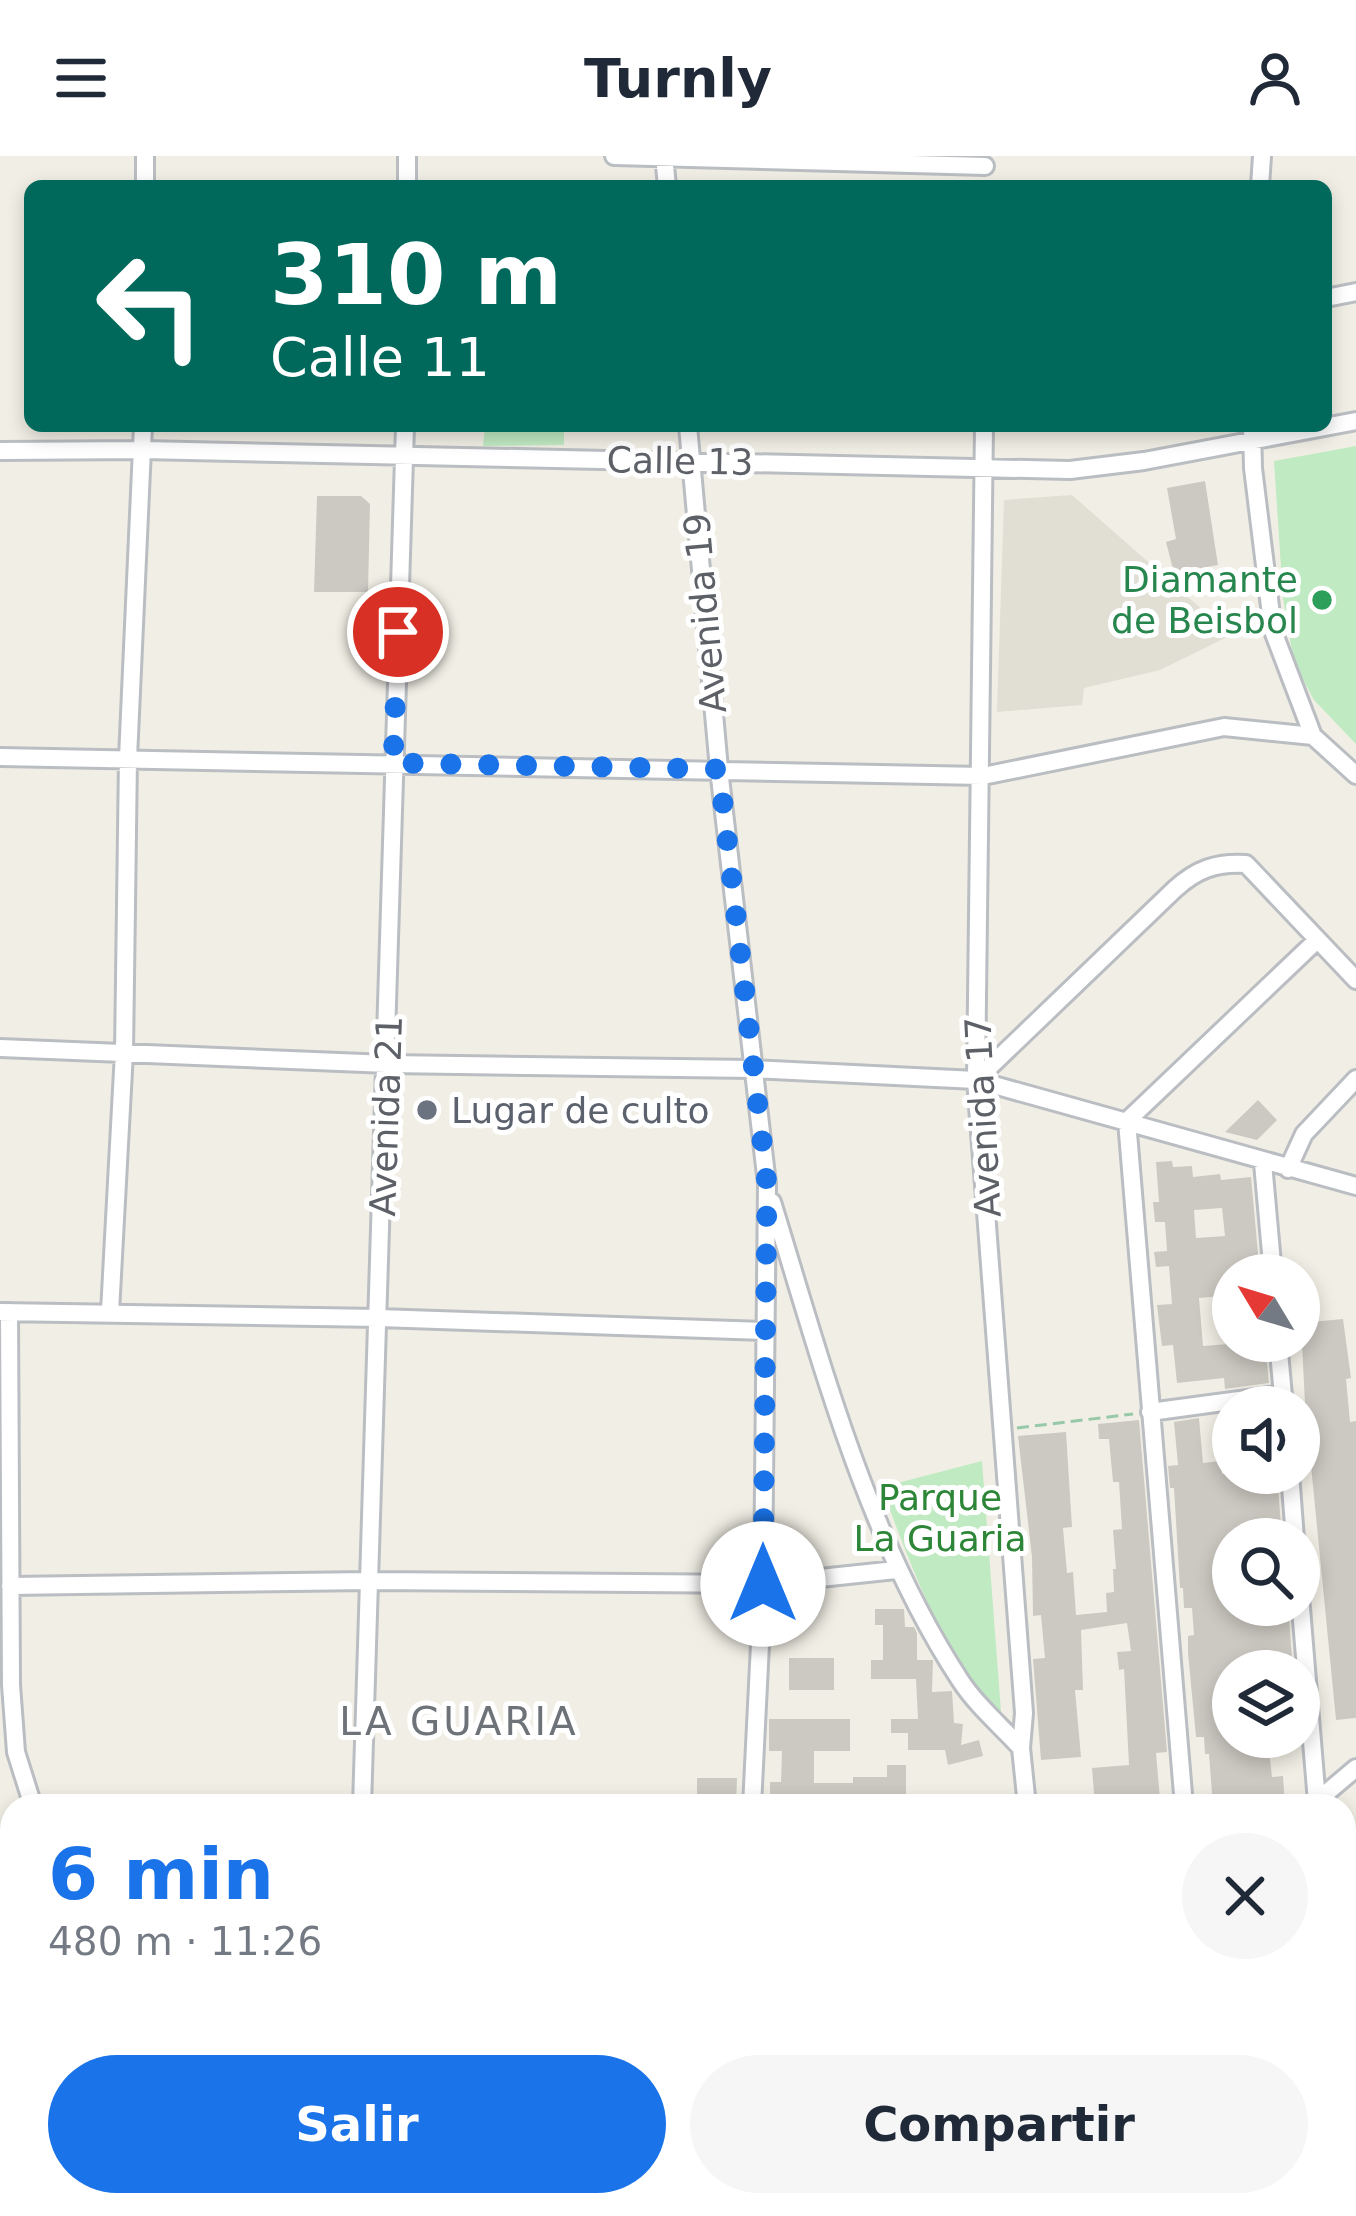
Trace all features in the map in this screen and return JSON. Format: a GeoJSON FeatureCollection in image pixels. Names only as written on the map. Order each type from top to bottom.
{"type":"FeatureCollection","features":[{"type":"Feature","properties":{"kind":"street"},"geometry":{"type":"LineString","coordinates":[[614,156],[986,161]]}},
{"type":"Feature","properties":{"kind":"street"},"geometry":{"type":"LineString","coordinates":[[110,1312],[124,1052],[128,758],[143,432]]}},
{"type":"Feature","properties":{"kind":"street","name":"Avenida 21"},"geometry":{"type":"LineString","coordinates":[[362,1794],[405,432]]}},
{"type":"Feature","properties":{"kind":"street","name":"Avenida 19"},"geometry":{"type":"LineString","coordinates":[[689,432],[719,769],[767,1184],[763,1584],[753,1794]]}},
{"type":"Feature","properties":{"kind":"street","name":"Avenida 17"},"geometry":{"type":"LineString","coordinates":[[984,432],[976,1080],[1024,1713],[1021,1748],[1026,1794]]}},
{"type":"Feature","properties":{"kind":"street"},"geometry":{"type":"LineString","coordinates":[[1252,433],[1274,631],[1313,736],[1356,775]]}},
{"type":"Feature","properties":{"kind":"street","name":"Calle 13"},"geometry":{"type":"LineString","coordinates":[[0,451],[1070,470],[1144,461],[1252,433]]}},
{"type":"Feature","properties":{"kind":"street"},"geometry":{"type":"LineString","coordinates":[[0,758],[983,776],[1224,727],[1313,736]]}},
{"type":"Feature","properties":{"kind":"street"},"geometry":{"type":"LineString","coordinates":[[976,1080],[1174,889],[1219,862],[1246,864],[1356,980]]}},
{"type":"Feature","properties":{"kind":"street"},"geometry":{"type":"LineString","coordinates":[[1126,1120],[1316,940]]}},
{"type":"Feature","properties":{"kind":"street"},"geometry":{"type":"LineString","coordinates":[[0,1048],[388,1064],[754,1069],[976,1080],[1356,1186]]}},
{"type":"Feature","properties":{"kind":"street"},"geometry":{"type":"LineString","coordinates":[[1288,1169],[1304,1134],[1356,1079]]}},
{"type":"Feature","properties":{"kind":"street"},"geometry":{"type":"LineString","coordinates":[[1126,1120],[1183,1794]]}},
{"type":"Feature","properties":{"kind":"street"},"geometry":{"type":"LineString","coordinates":[[1263,1163],[1271,1254]]}},
{"type":"Feature","properties":{"kind":"street"},"geometry":{"type":"LineString","coordinates":[[767,1184],[835,1401],[896,1570],[962,1684],[1021,1748]]}},
{"type":"Feature","properties":{"kind":"street"},"geometry":{"type":"LineString","coordinates":[[29,1794],[16,1752],[11,1685],[4,1312],[764,1331]]}},
{"type":"Feature","properties":{"kind":"street"},"geometry":{"type":"LineString","coordinates":[[1150,1412],[1212,1407]]}},
{"type":"Feature","properties":{"kind":"street"},"geometry":{"type":"LineString","coordinates":[[10,1586],[369,1581],[763,1584],[896,1570]]}},
{"type":"Feature","properties":{"kind":"street"},"geometry":{"type":"LineString","coordinates":[[1302,1626],[1313,1794]]}},
{"type":"Feature","properties":{"kind":"street"},"geometry":{"type":"LineString","coordinates":[[1326,1794],[1356,1768]]}},
{"type":"Feature","properties":{"kind":"path"},"geometry":{"type":"LineString","coordinates":[[1004,1430],[1150,1412]]}},
{"type":"Feature","properties":{"kind":"shaded area"},"geometry":{"type":"Polygon","coordinates":[[[1072,495],[1231,635],[1160,670],[1084,688],[1082,705],[997,712],[1004,500],[1072,495]]]}},
{"type":"Feature","properties":{"kind":"green space"},"geometry":{"type":"Polygon","coordinates":[[[484,432],[564,432],[564,445],[483,446],[484,432]]]}},
{"type":"Feature","properties":{"kind":"green space","name":"Diamante de Beisbol"},"geometry":{"type":"Polygon","coordinates":[[[1356,446],[1356,744],[1314,700],[1294,663],[1283,598],[1274,461],[1356,446]]]}},
{"type":"Feature","properties":{"kind":"green space","name":"Parque La Guaria"},"geometry":{"type":"Polygon","coordinates":[[[982,1461],[1001,1711],[984,1698],[948,1645],[882,1487],[982,1461]]]}},
{"type":"Feature","properties":{"kind":"building"},"geometry":{"type":"Polygon","coordinates":[[[1205,481],[1218,565],[1174,573],[1166,542],[1176,539],[1167,488],[1205,481]]]}},
{"type":"Feature","properties":{"kind":"building"},"geometry":{"type":"Polygon","coordinates":[[[317,496],[361,496],[370,504],[368,592],[314,592],[317,496]]]}},
{"type":"Feature","properties":{"kind":"building"},"geometry":{"type":"Polygon","coordinates":[[[1258,1100],[1277,1120],[1257,1140],[1225,1132],[1258,1100]]]}},
{"type":"Feature","properties":{"kind":"building"},"geometry":{"type":"Polygon","coordinates":[[[1156,1162],[1192,1166],[1193,1177],[1251,1177],[1258,1254],[1212,1254],[1212,1297],[1199,1298],[1203,1346],[1212,1345],[1212,1362],[1267,1362],[1269,1383],[1225,1386],[1224,1378],[1177,1383],[1173,1345],[1162,1346],[1157,1305],[1172,1304],[1169,1266],[1156,1267],[1154,1252],[1167,1251],[1165,1222],[1155,1222],[1153,1202],[1159,1202],[1156,1162]],[[1222,1208],[1194,1210],[1196,1238],[1225,1236],[1222,1208]]]}},
{"type":"Feature","properties":{"kind":"building"},"geometry":{"type":"Polygon","coordinates":[[[1343,1319],[1351,1378],[1346,1379],[1350,1422],[1356,1421],[1356,1718],[1336,1720],[1320,1518],[1316,1518],[1314,1494],[1320,1494],[1320,1386],[1304,1386],[1303,1362],[1320,1362],[1320,1321],[1343,1319]]]}},
{"type":"Feature","properties":{"kind":"building"},"geometry":{"type":"Polygon","coordinates":[[[1199,1418],[1203,1463],[1212,1462],[1212,1494],[1279,1494],[1280,1518],[1212,1518],[1212,1626],[1290,1626],[1291,1650],[1212,1650],[1212,1758],[1270,1758],[1272,1777],[1283,1776],[1284,1794],[1212,1794],[1209,1754],[1205,1754],[1204,1737],[1196,1737],[1188,1653],[1188,1636],[1194,1635],[1192,1608],[1184,1608],[1180,1588],[1174,1488],[1170,1488],[1168,1466],[1178,1465],[1174,1422],[1199,1418]]]}},
{"type":"Feature","properties":{"kind":"building"},"geometry":{"type":"Polygon","coordinates":[[[1139,1420],[1167,1752],[1156,1753],[1160,1794],[1094,1794],[1092,1768],[1129,1765],[1124,1669],[1119,1670],[1117,1652],[1131,1651],[1127,1623],[1081,1630],[1083,1690],[1075,1690],[1081,1757],[1041,1760],[1033,1659],[1045,1658],[1041,1615],[1033,1616],[1032,1557],[1018,1436],[1066,1432],[1072,1527],[1063,1528],[1076,1615],[1107,1612],[1106,1593],[1114,1592],[1116,1569],[1113,1530],[1122,1529],[1119,1482],[1113,1482],[1109,1439],[1099,1439],[1098,1424],[1139,1420]]]}},
{"type":"Feature","properties":{"kind":"building"},"geometry":{"type":"Polygon","coordinates":[[[875,1609],[904,1609],[905,1627],[914,1627],[917,1633],[917,1660],[933,1660],[932,1692],[952,1691],[954,1723],[963,1724],[961,1745],[979,1740],[983,1756],[948,1765],[945,1750],[908,1750],[908,1733],[891,1733],[891,1719],[918,1719],[916,1679],[871,1679],[871,1660],[883,1660],[883,1625],[875,1625],[875,1609]]]}},
{"type":"Feature","properties":{"kind":"building"},"geometry":{"type":"Polygon","coordinates":[[[789,1658],[834,1658],[834,1690],[789,1690],[789,1658]]]}},
{"type":"Feature","properties":{"kind":"building"},"geometry":{"type":"Polygon","coordinates":[[[769,1719],[850,1719],[850,1751],[814,1751],[814,1783],[887,1777],[887,1765],[906,1765],[906,1794],[770,1794],[770,1782],[781,1782],[782,1751],[769,1751],[769,1719]]]}},
{"type":"Feature","properties":{"kind":"building"},"geometry":{"type":"Polygon","coordinates":[[[697,1778],[737,1778],[736,1794],[697,1794],[697,1778]]]}},
{"type":"Feature","properties":{"kind":"place","name":"Diamante de Beisbol"},"geometry":{"type":"Point","coordinates":[1322,600]}},
{"type":"Feature","properties":{"kind":"place","name":"Lugar de culto"},"geometry":{"type":"Point","coordinates":[427,1110]}},
{"type":"Feature","properties":{"kind":"district","name":"LA GUARIA"},"geometry":{"type":"Point","coordinates":[459,1721]}},
{"type":"Feature","properties":{"kind":"route"},"geometry":{"type":"LineString","coordinates":[[398,632],[393,763],[719,769],[767,1184],[763,1584]]}}]}
